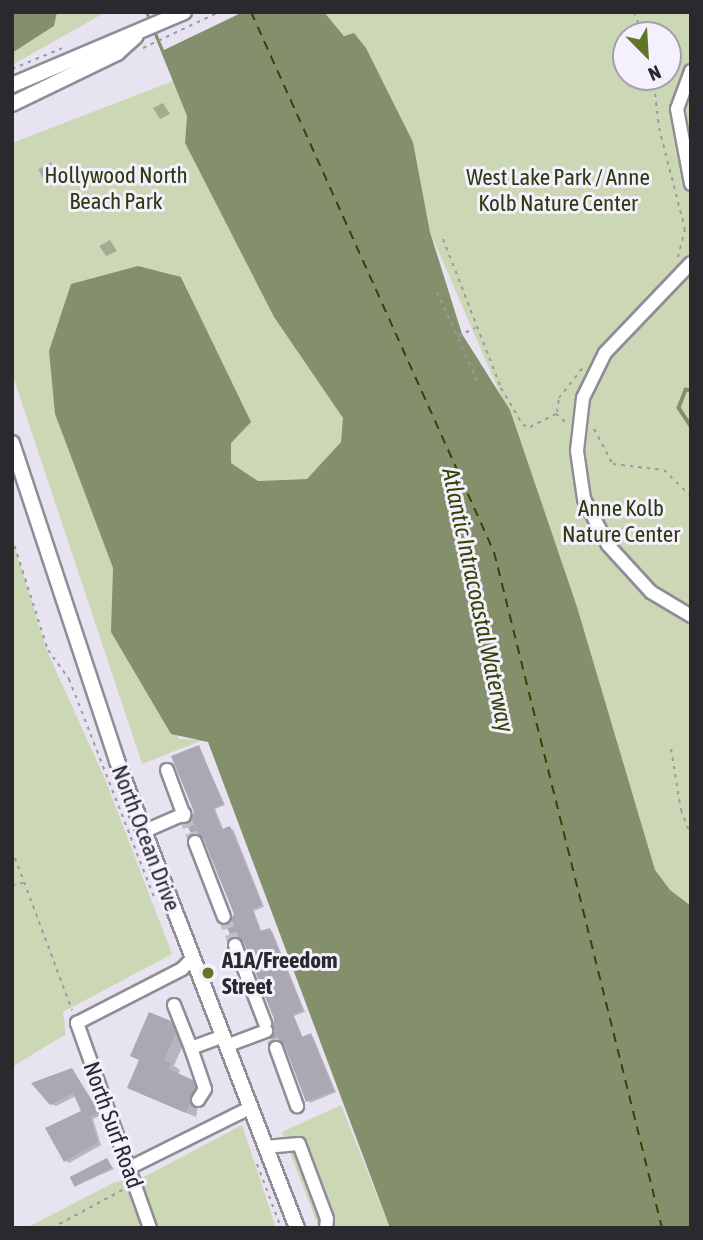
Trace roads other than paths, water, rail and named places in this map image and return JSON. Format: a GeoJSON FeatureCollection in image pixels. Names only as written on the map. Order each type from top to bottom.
{"type":"FeatureCollection","features":[{"type":"Feature","properties":{"kind":"main road"},"geometry":{"type":"LineString","coordinates":[[12,104],[139,42],[184,12]]}},
{"type":"Feature","properties":{"kind":"main road"},"geometry":{"type":"LineString","coordinates":[[12,85],[109,40],[139,42]]}},
{"type":"Feature","properties":{"kind":"main road","name":"North Ocean Drive"},"geometry":{"type":"LineString","coordinates":[[12,443],[117,761],[296,1228]]}},
{"type":"Feature","properties":{"kind":"street"},"geometry":{"type":"LineString","coordinates":[[691,71],[677,109],[691,184]]}},
{"type":"Feature","properties":{"kind":"street"},"geometry":{"type":"LineString","coordinates":[[691,263],[617,336],[592,374],[577,425],[578,475],[595,525],[630,574],[668,606],[691,616]]}},
{"type":"Feature","properties":{"kind":"street"},"geometry":{"type":"LineString","coordinates":[[145,831],[184,815],[167,770]]}},
{"type":"Feature","properties":{"kind":"street"},"geometry":{"type":"LineString","coordinates":[[195,842],[224,917]]}},
{"type":"Feature","properties":{"kind":"street"},"geometry":{"type":"LineString","coordinates":[[191,1048],[224,1042],[266,1027],[235,945]]}},
{"type":"Feature","properties":{"kind":"street","name":"North Surf Road"},"geometry":{"type":"LineString","coordinates":[[150,1228],[77,1023],[182,969],[192,959]]}},
{"type":"Feature","properties":{"kind":"street"},"geometry":{"type":"LineString","coordinates":[[174,1005],[205,1088],[198,1100]]}},
{"type":"Feature","properties":{"kind":"street"},"geometry":{"type":"LineString","coordinates":[[276,1048],[298,1105]]}},
{"type":"Feature","properties":{"kind":"street"},"geometry":{"type":"LineString","coordinates":[[129,1168],[250,1108]]}},
{"type":"Feature","properties":{"kind":"street"},"geometry":{"type":"LineString","coordinates":[[265,1147],[299,1144],[327,1219],[326,1228]]}},
{"type":"Feature","properties":{"kind":"water"},"geometry":{"type":"Polygon","coordinates":[[[12,12],[57,12],[54,26],[12,53],[12,12]]]}},
{"type":"Feature","properties":{"kind":"water","name":"Atlantic Intracoastal Waterway"},"geometry":{"type":"Polygon","coordinates":[[[145,12],[324,12],[344,36],[354,33],[366,48],[413,142],[430,232],[462,334],[510,410],[577,607],[655,870],[670,890],[691,906],[691,1228],[390,1228],[208,742],[171,734],[111,632],[113,568],[55,414],[49,351],[71,284],[138,266],[181,277],[251,422],[231,443],[231,463],[258,481],[307,479],[341,442],[343,418],[274,317],[185,143],[187,116],[145,12]]]}},
{"type":"Feature","properties":{"kind":"waterway"},"geometry":{"type":"LineString","coordinates":[[691,391],[686,390],[679,408],[691,426]]}},
{"type":"Feature","properties":{"kind":"tunnel"},"geometry":{"type":"LineString","coordinates":[[184,816],[195,842]]}},
{"type":"Feature","properties":{"kind":"tunnel"},"geometry":{"type":"LineString","coordinates":[[224,917],[235,945]]}},
{"type":"Feature","properties":{"kind":"tunnel"},"geometry":{"type":"LineString","coordinates":[[265,1023],[276,1048]]}},
{"type":"Feature","properties":{"kind":"place","name":"A1A/Freedom Street"},"geometry":{"type":"Point","coordinates":[208,973]}},
{"type":"Feature","properties":{"kind":"park label","name":"Hollywood North Beach Park"},"geometry":{"type":"Point","coordinates":[116,188]}},
{"type":"Feature","properties":{"kind":"park label","name":"West Lake Park / Anne Kolb Nature Center"},"geometry":{"type":"Point","coordinates":[558,190]}},
{"type":"Feature","properties":{"kind":"park label","name":"Anne Kolb Nature Center"},"geometry":{"type":"Point","coordinates":[621,521]}}]}
